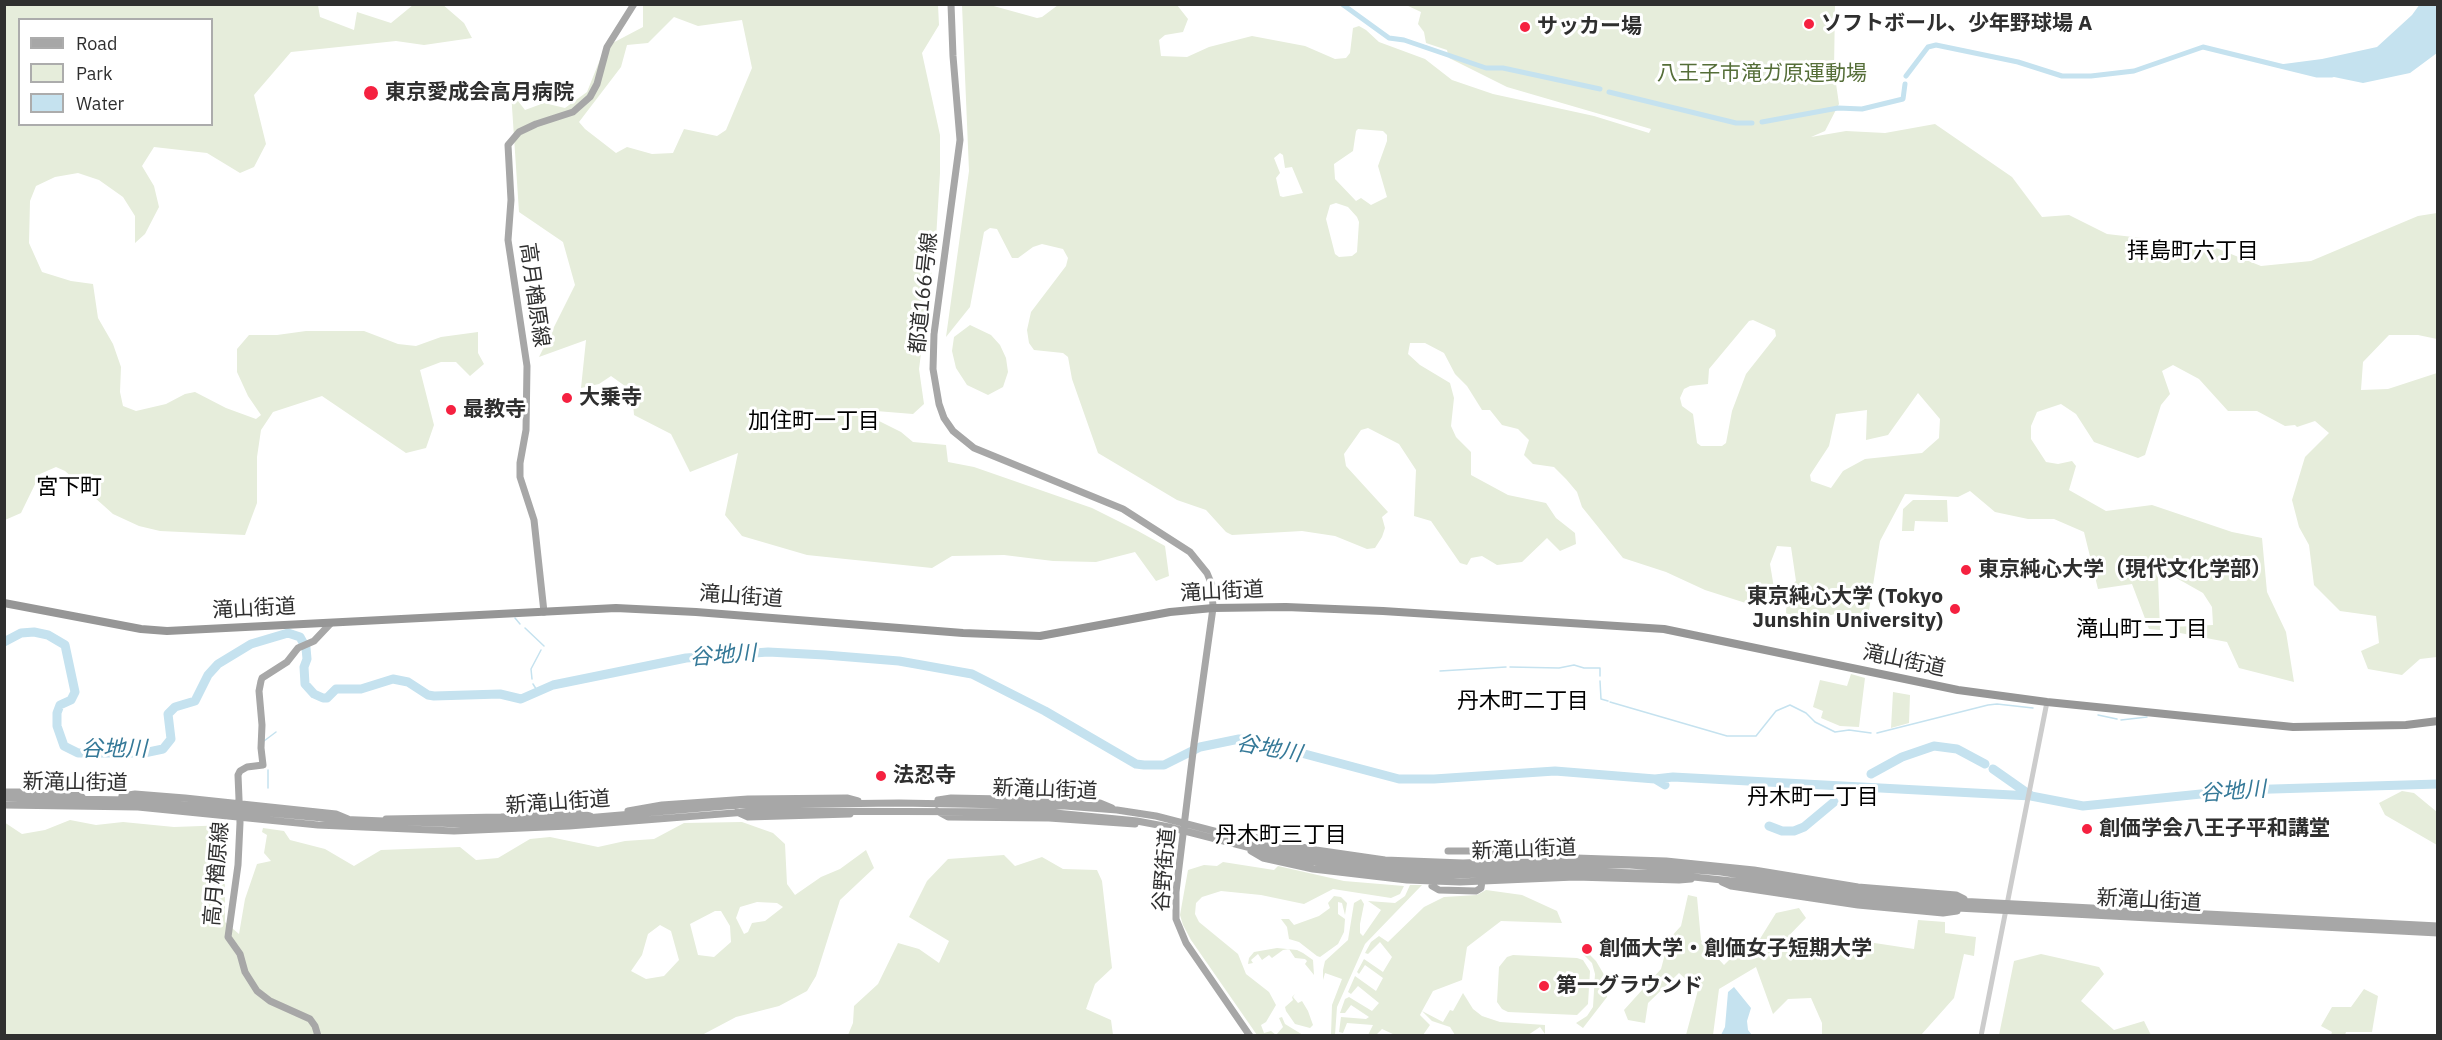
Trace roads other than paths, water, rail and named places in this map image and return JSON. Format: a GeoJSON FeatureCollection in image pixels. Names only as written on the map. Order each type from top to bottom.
{"type":"FeatureCollection","features":[{"type":"Feature","properties":{"kind":"highway","name":"滝山街道"},"geometry":{"type":"LineString","coordinates":[[4,603],[141,629],[167,631],[642,608],[963,633],[1040,636],[1170,612],[1213,608],[1286,607],[1383,611],[1664,629],[1958,690],[2048,702],[2293,727],[2438,721]]}},
{"type":"Feature","properties":{"kind":"main road","name":"高月楢原線"},"geometry":{"type":"LineString","coordinates":[[544,612],[534,520],[520,477],[526,430],[527,366],[508,240],[511,200],[508,145],[519,132],[573,112],[591,97],[608,47],[634,4]]}},
{"type":"Feature","properties":{"kind":"main road","name":"都道166号線"},"geometry":{"type":"LineString","coordinates":[[951,4],[960,140],[933,340],[933,369],[941,411],[953,431],[974,448],[1123,509],[1190,552],[1199,560],[1210,579],[1213,608]]}},
{"type":"Feature","properties":{"kind":"main road","name":"谷野街道"},"geometry":{"type":"LineString","coordinates":[[1213,608],[1192,757],[1176,902],[1178,926],[1186,944],[1250,1035]]}},
{"type":"Feature","properties":{"kind":"main road","name":"高月楢原線"},"geometry":{"type":"LineString","coordinates":[[318,1035],[315,1026],[306,1017],[270,1001],[257,992],[245,972],[240,954],[228,940],[229,918],[238,866],[239,773],[248,767],[263,765],[259,692],[261,681],[305,645],[314,641],[331,623]]}},
{"type":"Feature","properties":{"kind":"main road"},"geometry":{"type":"LineString","coordinates":[[4,792],[70,792],[86,799]]}},
{"type":"Feature","properties":{"kind":"main road"},"geometry":{"type":"LineString","coordinates":[[104,799],[135,794],[336,814],[351,821]]}},
{"type":"Feature","properties":{"kind":"main road","name":"新滝山街道"},"geometry":{"type":"LineString","coordinates":[[4,798],[104,799],[217,810]]}},
{"type":"Feature","properties":{"kind":"main road","name":"新滝山街道"},"geometry":{"type":"LineString","coordinates":[[351,821],[577,813],[594,817],[608,816],[644,806],[748,799],[847,798],[863,803],[1048,805],[1117,810],[1185,823],[1295,852],[1389,866],[1465,869],[1630,865],[1702,870],[1813,889]]}},
{"type":"Feature","properties":{"kind":"main road","name":"新滝山街道"},"geometry":{"type":"LineString","coordinates":[[7,805],[217,810]]}},
{"type":"Feature","properties":{"kind":"main road"},"geometry":{"type":"LineString","coordinates":[[217,810],[269,817],[351,821]]}},
{"type":"Feature","properties":{"kind":"main road","name":"新滝山街道"},"geometry":{"type":"LineString","coordinates":[[269,817],[383,829],[489,830],[737,812],[748,818],[836,817],[870,811],[937,811],[948,817],[1049,818],[1152,825],[1336,867],[1407,874],[1642,872],[1813,889]]}},
{"type":"Feature","properties":{"kind":"main road"},"geometry":{"type":"LineString","coordinates":[[1217,831],[1255,836],[1316,850],[1385,860],[1496,862],[1576,858],[1666,861],[1754,870],[1858,887],[1956,895],[1967,901]]}},
{"type":"Feature","properties":{"kind":"main road"},"geometry":{"type":"LineString","coordinates":[[1246,848],[1263,858],[1337,873],[1407,880],[1482,881],[1575,877],[1679,880],[1703,877]]}},
{"type":"Feature","properties":{"kind":"main road"},"geometry":{"type":"LineString","coordinates":[[1448,851],[1484,850],[1493,854],[1496,862]]}},
{"type":"Feature","properties":{"kind":"main road"},"geometry":{"type":"LineString","coordinates":[[1716,878],[1731,886],[1858,905],[1943,913],[1971,909]]}},
{"type":"Feature","properties":{"kind":"main road"},"geometry":{"type":"LineString","coordinates":[[1432,886],[1439,890],[1476,891],[1481,888],[1482,881]]}},
{"type":"Feature","properties":{"kind":"main road"},"geometry":{"type":"LineString","coordinates":[[1813,889],[1858,896]]}},
{"type":"Feature","properties":{"kind":"main road","name":"新滝山街道"},"geometry":{"type":"LineString","coordinates":[[1858,896],[2007,903],[2438,933]]}},
{"type":"Feature","properties":{"kind":"main road","name":"新滝山街道"},"geometry":{"type":"LineString","coordinates":[[1858,896],[2006,911],[2438,926]]}},
{"type":"Feature","properties":{"kind":"street"},"geometry":{"type":"LineString","coordinates":[[1981,1035],[2048,702]]}},
{"type":"Feature","properties":{"kind":"water"},"geometry":{"type":"Polygon","coordinates":[[[2420,4],[2437,5],[2437,53],[2410,73],[2363,83],[2276,65],[2322,59],[2377,47],[2412,15],[2420,4]]]}},
{"type":"Feature","properties":{"kind":"water"},"geometry":{"type":"Polygon","coordinates":[[[1734,987],[1751,1008],[1747,1021],[1748,1030],[1752,1035],[1721,1035],[1725,1027],[1728,992],[1734,987]]]}},
{"type":"Feature","properties":{"kind":"waterway"},"geometry":{"type":"LineString","coordinates":[[1342,4],[1389,38],[1404,40],[1486,68],[1503,68],[1600,89]]}},
{"type":"Feature","properties":{"kind":"waterway"},"geometry":{"type":"LineString","coordinates":[[1906,76],[1928,47],[1936,45],[2018,62],[2062,76],[2091,76],[2134,71],[2203,47],[2317,75],[2332,75]]}},
{"type":"Feature","properties":{"kind":"waterway"},"geometry":{"type":"LineString","coordinates":[[1762,122],[1838,108],[1862,109],[1903,99],[1905,84]]}},
{"type":"Feature","properties":{"kind":"waterway"},"geometry":{"type":"LineString","coordinates":[[1609,92],[1736,123],[1752,123]]}},
{"type":"Feature","properties":{"kind":"waterway"},"geometry":{"type":"LineString","coordinates":[[515,618],[520,624]]}},
{"type":"Feature","properties":{"kind":"waterway"},"geometry":{"type":"LineString","coordinates":[[525,628],[544,646]]}},
{"type":"Feature","properties":{"kind":"waterway","name":"谷地川"},"geometry":{"type":"LineString","coordinates":[[4,642],[21,633],[34,632],[48,635],[65,645],[75,692],[71,700],[60,705],[57,713],[57,726],[64,746],[78,753],[144,753],[163,749],[171,739],[168,714],[175,707],[195,701],[208,675],[218,664],[251,644],[288,633],[300,637],[306,648],[305,684],[314,694],[323,698],[327,698],[336,689],[361,689],[393,679],[408,682],[428,695],[434,696],[500,694],[521,699],[553,685],[686,658],[768,652],[825,655],[899,661],[972,674],[1045,711],[1136,764],[1164,765],[1200,747],[1239,739],[1252,740],[1399,779],[1555,771],[1655,779],[1665,785]]}},
{"type":"Feature","properties":{"kind":"waterway"},"geometry":{"type":"LineString","coordinates":[[532,679],[531,669],[541,650]]}},
{"type":"Feature","properties":{"kind":"waterway"},"geometry":{"type":"LineString","coordinates":[[1510,667],[1559,668],[1574,665],[1584,668],[1600,668],[1600,676]]}},
{"type":"Feature","properties":{"kind":"waterway"},"geometry":{"type":"LineString","coordinates":[[1440,671],[1506,667]]}},
{"type":"Feature","properties":{"kind":"waterway"},"geometry":{"type":"LineString","coordinates":[[1600,681],[1601,699],[1608,701]]}},
{"type":"Feature","properties":{"kind":"waterway"},"geometry":{"type":"LineString","coordinates":[[533,684],[538,692]]}},
{"type":"Feature","properties":{"kind":"waterway"},"geometry":{"type":"LineString","coordinates":[[1610,702],[1727,736],[1756,736],[1776,711],[1790,705],[1835,732],[1849,730],[1871,733]]}},
{"type":"Feature","properties":{"kind":"waterway"},"geometry":{"type":"LineString","coordinates":[[1877,733],[1988,705],[2033,708]]}},
{"type":"Feature","properties":{"kind":"waterway"},"geometry":{"type":"LineString","coordinates":[[2098,715],[2117,719]]}},
{"type":"Feature","properties":{"kind":"waterway"},"geometry":{"type":"LineString","coordinates":[[2121,720],[2147,717]]}},
{"type":"Feature","properties":{"kind":"waterway"},"geometry":{"type":"LineString","coordinates":[[264,741],[276,732]]}},
{"type":"Feature","properties":{"kind":"waterway","name":"谷地川"},"geometry":{"type":"LineString","coordinates":[[1871,774],[1902,757],[1934,746],[1957,749],[1985,764]]}},
{"type":"Feature","properties":{"kind":"waterway","name":"谷地川"},"geometry":{"type":"LineString","coordinates":[[1993,769],[2030,795]]}},
{"type":"Feature","properties":{"kind":"waterway"},"geometry":{"type":"LineString","coordinates":[[268,770],[268,788]]}},
{"type":"Feature","properties":{"kind":"waterway","name":"谷地川"},"geometry":{"type":"LineString","coordinates":[[1655,779],[1673,777],[2031,796],[2083,806],[2240,790],[2438,784]]}},
{"type":"Feature","properties":{"kind":"waterway","name":"谷地川"},"geometry":{"type":"LineString","coordinates":[[1769,826],[1782,831],[1794,831],[1804,827],[1834,802]]}},
{"type":"Feature","properties":{"kind":"place","name":"ソフトボール、少年野球場 A"},"geometry":{"type":"Point","coordinates":[1809,24]}},
{"type":"Feature","properties":{"kind":"place","name":"サッカー場"},"geometry":{"type":"Point","coordinates":[1525,27]}},
{"type":"Feature","properties":{"kind":"place","name":"東京愛成会高月病院"},"geometry":{"type":"Point","coordinates":[371,93]}},
{"type":"Feature","properties":{"kind":"place","name":"大乗寺"},"geometry":{"type":"Point","coordinates":[567,398]}},
{"type":"Feature","properties":{"kind":"place","name":"最教寺"},"geometry":{"type":"Point","coordinates":[451,410]}},
{"type":"Feature","properties":{"kind":"place","name":"東京純心大学（現代文化学部）"},"geometry":{"type":"Point","coordinates":[1966,570]}},
{"type":"Feature","properties":{"kind":"place","name":"東京純心大学 (Tokyo Junshin University)"},"geometry":{"type":"Point","coordinates":[1955,609]}},
{"type":"Feature","properties":{"kind":"place","name":"法忍寺"},"geometry":{"type":"Point","coordinates":[881,776]}},
{"type":"Feature","properties":{"kind":"place","name":"創価学会八王子平和講堂"},"geometry":{"type":"Point","coordinates":[2087,829]}},
{"type":"Feature","properties":{"kind":"place","name":"創価大学・創価女子短期大学"},"geometry":{"type":"Point","coordinates":[1587,949]}},
{"type":"Feature","properties":{"kind":"place","name":"第一グラウンド"},"geometry":{"type":"Point","coordinates":[1544,986]}},
{"type":"Feature","properties":{"kind":"district","name":"拝島町六丁目"},"geometry":{"type":"Point","coordinates":[2193,252]}},
{"type":"Feature","properties":{"kind":"district","name":"加住町一丁目"},"geometry":{"type":"Point","coordinates":[814,422]}},
{"type":"Feature","properties":{"kind":"district","name":"宮下町"},"geometry":{"type":"Point","coordinates":[69,488]}},
{"type":"Feature","properties":{"kind":"district","name":"滝山町二丁目"},"geometry":{"type":"Point","coordinates":[2142,630]}},
{"type":"Feature","properties":{"kind":"district","name":"丹木町二丁目"},"geometry":{"type":"Point","coordinates":[1523,702]}},
{"type":"Feature","properties":{"kind":"district","name":"丹木町一丁目"},"geometry":{"type":"Point","coordinates":[1813,798]}},
{"type":"Feature","properties":{"kind":"district","name":"丹木町三丁目"},"geometry":{"type":"Point","coordinates":[1281,836]}},
{"type":"Feature","properties":{"kind":"park label","name":"八王子市滝ガ原運動場"},"geometry":{"type":"Point","coordinates":[1762,74]}}]}
